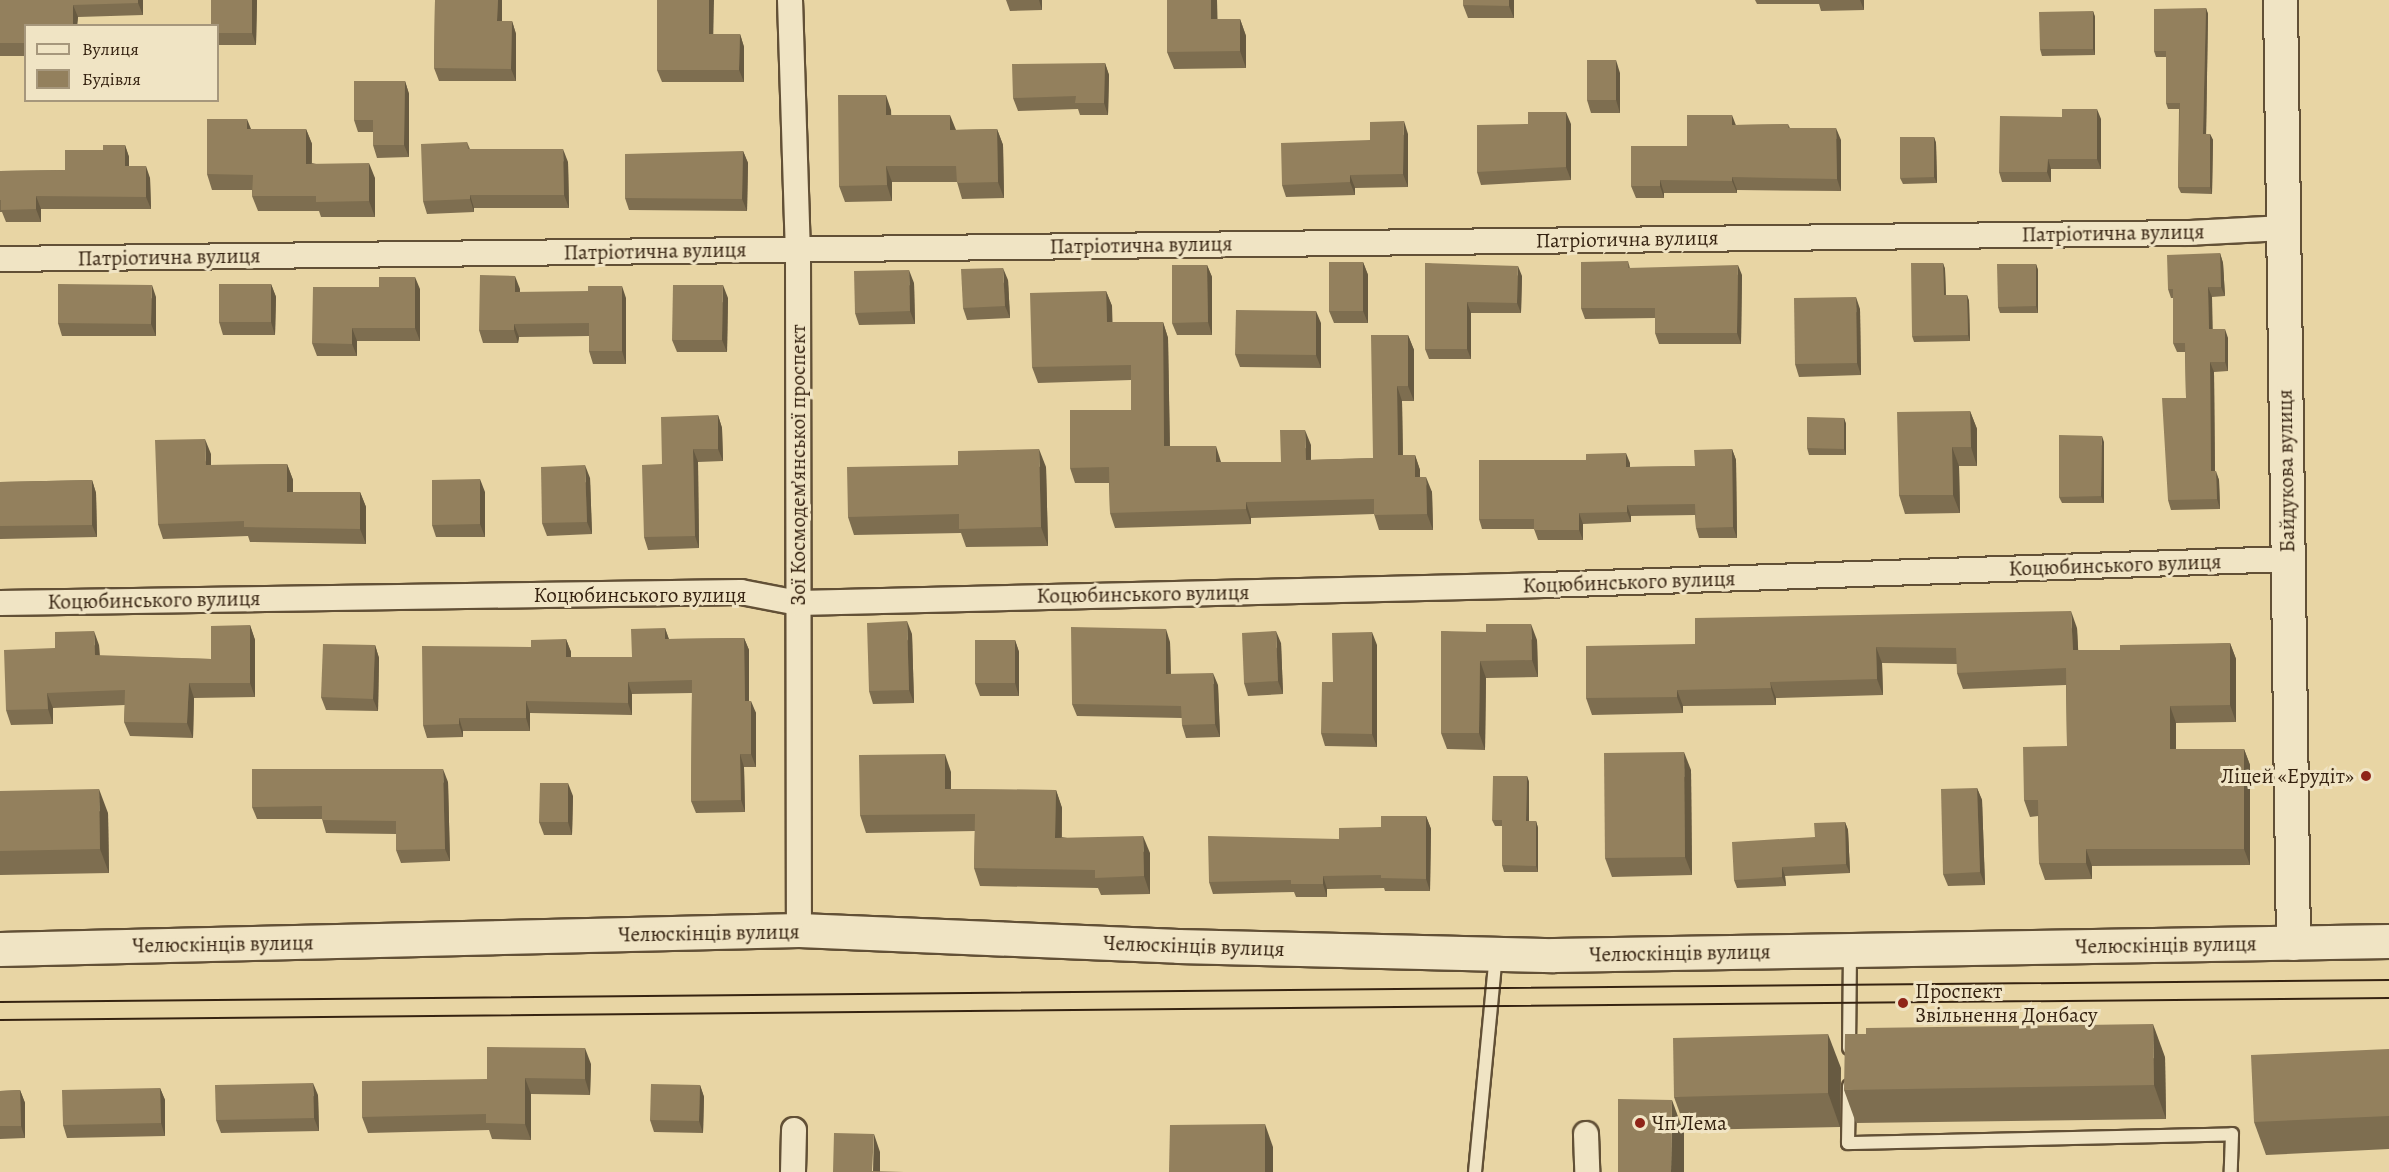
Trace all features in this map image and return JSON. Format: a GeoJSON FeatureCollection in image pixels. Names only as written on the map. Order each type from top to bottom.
{"type":"FeatureCollection","features":[{"type":"Feature","properties":{"kind":"main road","name":"Байдукова вулиця"},"geometry":{"type":"LineString","coordinates":[[2280,0],[2293,943]]}},
{"type":"Feature","properties":{"kind":"main road","name":"Челюскінців вулиця"},"geometry":{"type":"LineString","coordinates":[[0,949],[799,930],[1178,946],[1496,953],[2389,941]]}},
{"type":"Feature","properties":{"kind":"street","name":"Зої Космодем’янської проспект"},"geometry":{"type":"LineString","coordinates":[[790,0],[798,249],[799,930]]}},
{"type":"Feature","properties":{"kind":"street","name":"Патріотична вулиця"},"geometry":{"type":"LineString","coordinates":[[0,259],[2188,233],[2282,228]]}},
{"type":"Feature","properties":{"kind":"street","name":"Коцюбинського вулиця"},"geometry":{"type":"LineString","coordinates":[[0,603],[741,592],[798,603],[1544,585],[2287,559]]}},
{"type":"Feature","properties":{"kind":"street"},"geometry":{"type":"LineString","coordinates":[[794,1130],[794,1172]]}},
{"type":"Feature","properties":{"kind":"street"},"geometry":{"type":"LineString","coordinates":[[1586,1134],[1587,1172]]}},
{"type":"Feature","properties":{"kind":"lane"},"geometry":{"type":"LineString","coordinates":[[1850,950],[1848,1143],[2232,1134],[2232,1172]]}},
{"type":"Feature","properties":{"kind":"lane"},"geometry":{"type":"LineString","coordinates":[[1475,1172],[1496,953]]}},
{"type":"Feature","properties":{"kind":"building"},"geometry":{"type":"Polygon","coordinates":[[[0,0],[138,0],[138,3],[73,5],[73,24],[24,24],[24,43],[0,43],[0,0]]]}},
{"type":"Feature","properties":{"kind":"building"},"geometry":{"type":"Polygon","coordinates":[[[211,0],[252,0],[252,33],[219,33],[219,24],[211,24],[211,0]]]}},
{"type":"Feature","properties":{"kind":"building"},"geometry":{"type":"Polygon","coordinates":[[[435,0],[498,0],[497,21],[512,21],[511,69],[434,68],[435,0]]]}},
{"type":"Feature","properties":{"kind":"building"},"geometry":{"type":"Polygon","coordinates":[[[657,0],[709,0],[709,34],[740,34],[739,70],[657,70],[657,0]]]}},
{"type":"Feature","properties":{"kind":"building"},"geometry":{"type":"Polygon","coordinates":[[[1167,0],[1211,0],[1211,19],[1240,19],[1240,51],[1167,52],[1167,0]]]}},
{"type":"Feature","properties":{"kind":"building"},"geometry":{"type":"Polygon","coordinates":[[[1463,0],[1509,0],[1509,6],[1463,5],[1463,0]]]}},
{"type":"Feature","properties":{"kind":"building"},"geometry":{"type":"Polygon","coordinates":[[[2206,8],[2203,134],[2210,134],[2210,187],[2178,187],[2180,103],[2166,103],[2166,51],[2154,51],[2154,9],[2206,8]]]}},
{"type":"Feature","properties":{"kind":"building"},"geometry":{"type":"Polygon","coordinates":[[[2093,11],[2093,49],[2040,49],[2039,12],[2093,11]]]}},
{"type":"Feature","properties":{"kind":"building"},"geometry":{"type":"Polygon","coordinates":[[[1587,60],[1616,60],[1616,100],[1587,100],[1587,60]]]}},
{"type":"Feature","properties":{"kind":"building"},"geometry":{"type":"Polygon","coordinates":[[[1105,63],[1104,103],[1075,103],[1076,96],[1013,98],[1012,64],[1105,63]]]}},
{"type":"Feature","properties":{"kind":"building"},"geometry":{"type":"Polygon","coordinates":[[[354,81],[405,81],[404,145],[373,145],[373,120],[354,120],[354,81]]]}},
{"type":"Feature","properties":{"kind":"building"},"geometry":{"type":"Polygon","coordinates":[[[838,95],[886,95],[886,115],[950,115],[950,130],[997,129],[998,182],[957,183],[956,166],[886,166],[887,185],[839,186],[838,95]]]}},
{"type":"Feature","properties":{"kind":"building"},"geometry":{"type":"Polygon","coordinates":[[[2062,109],[2097,109],[2097,159],[2048,159],[2047,172],[1999,172],[2000,116],[2062,117],[2062,109]]]}},
{"type":"Feature","properties":{"kind":"building"},"geometry":{"type":"Polygon","coordinates":[[[1528,112],[1566,112],[1566,167],[1477,172],[1477,125],[1528,124],[1528,112]]]}},
{"type":"Feature","properties":{"kind":"building"},"geometry":{"type":"Polygon","coordinates":[[[1687,115],[1732,115],[1732,125],[1788,124],[1788,128],[1836,128],[1837,179],[1732,177],[1732,181],[1660,180],[1660,186],[1631,186],[1631,146],[1687,146],[1687,115]]]}},
{"type":"Feature","properties":{"kind":"building"},"geometry":{"type":"Polygon","coordinates":[[[207,119],[247,119],[247,129],[306,129],[306,164],[369,163],[369,201],[316,202],[316,196],[252,196],[253,175],[207,174],[207,119]]]}},
{"type":"Feature","properties":{"kind":"building"},"geometry":{"type":"Polygon","coordinates":[[[1404,121],[1403,174],[1350,175],[1350,182],[1282,185],[1281,143],[1370,140],[1370,122],[1404,121]]]}},
{"type":"Feature","properties":{"kind":"building"},"geometry":{"type":"Polygon","coordinates":[[[1900,137],[1934,137],[1934,177],[1900,178],[1900,137]]]}},
{"type":"Feature","properties":{"kind":"building"},"geometry":{"type":"Polygon","coordinates":[[[467,142],[468,149],[563,149],[564,195],[470,195],[470,199],[423,201],[421,144],[467,142]]]}},
{"type":"Feature","properties":{"kind":"building"},"geometry":{"type":"Polygon","coordinates":[[[103,145],[125,145],[125,166],[146,166],[146,197],[36,196],[36,209],[1,210],[0,171],[65,170],[65,150],[103,150],[103,145]]]}},
{"type":"Feature","properties":{"kind":"building"},"geometry":{"type":"Polygon","coordinates":[[[743,151],[742,199],[625,198],[625,154],[743,151]]]}},
{"type":"Feature","properties":{"kind":"building"},"geometry":{"type":"Polygon","coordinates":[[[2220,253],[2221,287],[2208,287],[2209,329],[2225,329],[2225,362],[2210,362],[2211,471],[2216,471],[2217,499],[2168,500],[2162,398],[2186,398],[2185,343],[2173,343],[2173,289],[2168,289],[2167,255],[2220,253]]]}},
{"type":"Feature","properties":{"kind":"building"},"geometry":{"type":"Polygon","coordinates":[[[1628,261],[1628,268],[1738,265],[1737,333],[1655,333],[1655,308],[1581,308],[1581,262],[1628,261]]]}},
{"type":"Feature","properties":{"kind":"building"},"geometry":{"type":"Polygon","coordinates":[[[1329,262],[1363,262],[1363,311],[1329,311],[1329,262]]]}},
{"type":"Feature","properties":{"kind":"building"},"geometry":{"type":"Polygon","coordinates":[[[1425,263],[1518,266],[1517,303],[1467,302],[1467,349],[1425,349],[1425,263]]]}},
{"type":"Feature","properties":{"kind":"building"},"geometry":{"type":"Polygon","coordinates":[[[1911,263],[1943,263],[1944,295],[1967,295],[1968,335],[1912,336],[1911,263]]]}},
{"type":"Feature","properties":{"kind":"building"},"geometry":{"type":"Polygon","coordinates":[[[1997,264],[2036,264],[2036,306],[1998,307],[1997,264]]]}},
{"type":"Feature","properties":{"kind":"building"},"geometry":{"type":"Polygon","coordinates":[[[1172,265],[1207,265],[1208,322],[1172,323],[1172,265]]]}},
{"type":"Feature","properties":{"kind":"building"},"geometry":{"type":"Polygon","coordinates":[[[1003,268],[1005,306],[963,308],[961,269],[1003,268]]]}},
{"type":"Feature","properties":{"kind":"building"},"geometry":{"type":"Polygon","coordinates":[[[909,270],[910,311],[855,313],[854,271],[909,270]]]}},
{"type":"Feature","properties":{"kind":"building"},"geometry":{"type":"Polygon","coordinates":[[[480,275],[515,276],[515,292],[588,291],[588,286],[622,286],[622,351],[589,351],[589,323],[514,324],[514,330],[479,330],[480,275]]]}},
{"type":"Feature","properties":{"kind":"building"},"geometry":{"type":"Polygon","coordinates":[[[379,277],[415,277],[415,328],[352,328],[352,344],[312,343],[313,287],[379,287],[379,277]]]}},
{"type":"Feature","properties":{"kind":"building"},"geometry":{"type":"Polygon","coordinates":[[[58,284],[152,285],[151,324],[58,323],[58,284]]]}},
{"type":"Feature","properties":{"kind":"building"},"geometry":{"type":"Polygon","coordinates":[[[219,284],[271,284],[271,322],[219,322],[219,284]]]}},
{"type":"Feature","properties":{"kind":"building"},"geometry":{"type":"Polygon","coordinates":[[[673,285],[723,285],[722,340],[672,340],[673,285]]]}},
{"type":"Feature","properties":{"kind":"building"},"geometry":{"type":"Polygon","coordinates":[[[1106,291],[1107,322],[1163,322],[1164,446],[1216,446],[1216,462],[1281,462],[1280,430],[1305,430],[1306,460],[1373,458],[1371,335],[1408,335],[1408,386],[1397,386],[1398,455],[1415,455],[1415,477],[1426,477],[1427,514],[1374,515],[1374,499],[1246,502],[1246,509],[1110,513],[1109,467],[1070,468],[1070,410],[1131,410],[1131,365],[1032,367],[1030,293],[1106,291]]]}},
{"type":"Feature","properties":{"kind":"building"},"geometry":{"type":"Polygon","coordinates":[[[1856,297],[1857,363],[1795,364],[1794,298],[1856,297]]]}},
{"type":"Feature","properties":{"kind":"building"},"geometry":{"type":"Polygon","coordinates":[[[1236,310],[1316,311],[1316,355],[1235,354],[1236,310]]]}},
{"type":"Feature","properties":{"kind":"building"},"geometry":{"type":"Polygon","coordinates":[[[1970,411],[1971,447],[1952,447],[1953,495],[1899,495],[1897,412],[1970,411]]]}},
{"type":"Feature","properties":{"kind":"building"},"geometry":{"type":"Polygon","coordinates":[[[718,415],[718,449],[693,449],[695,536],[644,537],[642,465],[662,464],[661,417],[718,415]]]}},
{"type":"Feature","properties":{"kind":"building"},"geometry":{"type":"Polygon","coordinates":[[[1807,417],[1844,418],[1844,449],[1807,448],[1807,417]]]}},
{"type":"Feature","properties":{"kind":"building"},"geometry":{"type":"Polygon","coordinates":[[[2059,435],[2102,436],[2101,496],[2059,497],[2059,435]]]}},
{"type":"Feature","properties":{"kind":"building"},"geometry":{"type":"Polygon","coordinates":[[[205,439],[206,465],[287,464],[287,492],[360,492],[360,529],[244,527],[244,521],[158,524],[155,440],[205,439]]]}},
{"type":"Feature","properties":{"kind":"building"},"geometry":{"type":"Polygon","coordinates":[[[1039,449],[1041,527],[959,529],[959,514],[848,517],[847,467],[958,465],[958,451],[1039,449]]]}},
{"type":"Feature","properties":{"kind":"building"},"geometry":{"type":"Polygon","coordinates":[[[1732,449],[1733,527],[1696,528],[1695,504],[1627,505],[1627,512],[1579,513],[1579,530],[1534,530],[1534,519],[1479,519],[1479,460],[1586,460],[1586,454],[1626,453],[1626,467],[1695,466],[1694,450],[1732,449]]]}},
{"type":"Feature","properties":{"kind":"building"},"geometry":{"type":"Polygon","coordinates":[[[585,465],[587,522],[542,523],[541,467],[585,465]]]}},
{"type":"Feature","properties":{"kind":"building"},"geometry":{"type":"Polygon","coordinates":[[[480,479],[480,524],[432,525],[432,480],[480,479]]]}},
{"type":"Feature","properties":{"kind":"building"},"geometry":{"type":"Polygon","coordinates":[[[92,480],[92,525],[0,526],[0,482],[92,480]]]}},
{"type":"Feature","properties":{"kind":"building"},"geometry":{"type":"Polygon","coordinates":[[[2071,611],[2073,650],[2120,650],[2120,645],[2230,643],[2230,705],[2170,706],[2170,749],[2244,749],[2244,849],[2086,849],[2086,863],[2039,863],[2038,800],[2024,800],[2023,747],[2067,746],[2066,668],[1957,673],[1956,648],[1876,647],[1877,679],[1770,682],[1771,688],[1677,690],[1677,697],[1586,698],[1586,646],[1695,644],[1695,618],[2071,611]]]}},
{"type":"Feature","properties":{"kind":"building"},"geometry":{"type":"Polygon","coordinates":[[[907,621],[909,690],[869,691],[867,623],[907,621]]]}},
{"type":"Feature","properties":{"kind":"building"},"geometry":{"type":"Polygon","coordinates":[[[1486,624],[1531,624],[1532,660],[1480,661],[1479,733],[1441,733],[1441,631],[1486,632],[1486,624]]]}},
{"type":"Feature","properties":{"kind":"building"},"geometry":{"type":"Polygon","coordinates":[[[250,625],[250,683],[189,683],[187,723],[124,722],[125,690],[47,693],[48,709],[6,710],[4,650],[55,648],[55,632],[94,631],[95,655],[211,659],[211,626],[250,625]]]}},
{"type":"Feature","properties":{"kind":"building"},"geometry":{"type":"Polygon","coordinates":[[[1071,627],[1166,629],[1166,674],[1213,673],[1215,724],[1182,725],[1181,706],[1072,704],[1071,627]]]}},
{"type":"Feature","properties":{"kind":"building"},"geometry":{"type":"Polygon","coordinates":[[[665,628],[665,639],[744,638],[745,701],[751,701],[751,754],[740,754],[741,800],[691,801],[692,680],[628,682],[628,703],[526,701],[526,718],[459,718],[459,724],[423,725],[422,646],[531,647],[531,640],[566,639],[566,657],[632,657],[631,629],[665,628]]]}},
{"type":"Feature","properties":{"kind":"building"},"geometry":{"type":"Polygon","coordinates":[[[1276,631],[1278,681],[1244,683],[1242,633],[1276,631]]]}},
{"type":"Feature","properties":{"kind":"building"},"geometry":{"type":"Polygon","coordinates":[[[1372,632],[1372,734],[1321,733],[1322,682],[1333,682],[1332,633],[1372,632]]]}},
{"type":"Feature","properties":{"kind":"building"},"geometry":{"type":"Polygon","coordinates":[[[975,640],[1015,640],[1015,683],[975,683],[975,640]]]}},
{"type":"Feature","properties":{"kind":"building"},"geometry":{"type":"Polygon","coordinates":[[[323,644],[375,645],[373,699],[321,697],[323,644]]]}},
{"type":"Feature","properties":{"kind":"building"},"geometry":{"type":"Polygon","coordinates":[[[1684,752],[1685,857],[1605,858],[1604,753],[1684,752]]]}},
{"type":"Feature","properties":{"kind":"building"},"geometry":{"type":"Polygon","coordinates":[[[945,754],[945,789],[1056,790],[1055,838],[1143,836],[1144,876],[1095,878],[1095,870],[974,868],[975,814],[860,815],[859,755],[945,754]]]}},
{"type":"Feature","properties":{"kind":"building"},"geometry":{"type":"Polygon","coordinates":[[[252,769],[443,769],[445,849],[396,850],[396,821],[322,820],[322,806],[252,807],[252,769]]]}},
{"type":"Feature","properties":{"kind":"building"},"geometry":{"type":"Polygon","coordinates":[[[1493,776],[1527,776],[1526,821],[1536,821],[1536,866],[1502,865],[1502,820],[1492,820],[1493,776]]]}},
{"type":"Feature","properties":{"kind":"building"},"geometry":{"type":"Polygon","coordinates":[[[540,783],[568,783],[568,822],[539,822],[540,783]]]}},
{"type":"Feature","properties":{"kind":"building"},"geometry":{"type":"Polygon","coordinates":[[[1977,788],[1980,872],[1943,874],[1941,789],[1977,788]]]}},
{"type":"Feature","properties":{"kind":"building"},"geometry":{"type":"Polygon","coordinates":[[[99,789],[100,849],[0,851],[0,791],[99,789]]]}},
{"type":"Feature","properties":{"kind":"building"},"geometry":{"type":"Polygon","coordinates":[[[1381,816],[1426,816],[1426,879],[1381,878],[1381,875],[1323,876],[1323,884],[1291,884],[1291,880],[1209,882],[1208,836],[1339,839],[1339,828],[1381,827],[1381,816]]]}},
{"type":"Feature","properties":{"kind":"building"},"geometry":{"type":"Polygon","coordinates":[[[1845,822],[1846,864],[1782,867],[1782,877],[1734,880],[1732,842],[1815,837],[1814,823],[1845,822]]]}},
{"type":"Feature","properties":{"kind":"building"},"geometry":{"type":"Polygon","coordinates":[[[2153,1024],[2154,1085],[1844,1090],[1845,1034],[1866,1034],[1866,1028],[2153,1024]]]}},
{"type":"Feature","properties":{"kind":"building"},"geometry":{"type":"Polygon","coordinates":[[[1828,1034],[1828,1093],[1674,1097],[1673,1038],[1828,1034]]]}},
{"type":"Feature","properties":{"kind":"building"},"geometry":{"type":"Polygon","coordinates":[[[487,1047],[585,1048],[585,1079],[525,1078],[525,1124],[486,1123],[486,1114],[362,1117],[362,1081],[487,1079],[487,1047]]]}},
{"type":"Feature","properties":{"kind":"building"},"geometry":{"type":"Polygon","coordinates":[[[2389,1049],[2389,1116],[2254,1122],[2251,1055],[2389,1049]]]}},
{"type":"Feature","properties":{"kind":"building"},"geometry":{"type":"Polygon","coordinates":[[[313,1083],[314,1118],[216,1120],[215,1085],[313,1083]]]}},
{"type":"Feature","properties":{"kind":"building"},"geometry":{"type":"Polygon","coordinates":[[[651,1084],[700,1085],[699,1121],[650,1120],[651,1084]]]}},
{"type":"Feature","properties":{"kind":"building"},"geometry":{"type":"Polygon","coordinates":[[[160,1088],[161,1123],[63,1125],[62,1090],[160,1088]]]}},
{"type":"Feature","properties":{"kind":"building"},"geometry":{"type":"Polygon","coordinates":[[[20,1090],[21,1126],[0,1126],[0,1091],[20,1090]]]}},
{"type":"Feature","properties":{"kind":"building"},"geometry":{"type":"Polygon","coordinates":[[[1618,1099],[1672,1100],[1671,1172],[1618,1172],[1618,1099]]]}},
{"type":"Feature","properties":{"kind":"building"},"geometry":{"type":"Polygon","coordinates":[[[1265,1124],[1265,1172],[1169,1172],[1170,1125],[1265,1124]]]}},
{"type":"Feature","properties":{"kind":"building"},"geometry":{"type":"Polygon","coordinates":[[[834,1133],[874,1134],[872,1171],[904,1172],[833,1172],[834,1133]]]}},
{"type":"Feature","properties":{"kind":"tram line"},"geometry":{"type":"LineString","coordinates":[[0,1002],[2389,980]]}},
{"type":"Feature","properties":{"kind":"tram line"},"geometry":{"type":"LineString","coordinates":[[0,1020],[2389,998]]}},
{"type":"Feature","properties":{"kind":"place","name":"Ліцей «Ерудіт»"},"geometry":{"type":"Point","coordinates":[2366,776]}},
{"type":"Feature","properties":{"kind":"place","name":"Проспект Звільнення Донбасу"},"geometry":{"type":"Point","coordinates":[1903,1003]}},
{"type":"Feature","properties":{"kind":"place","name":"Чп Лема"},"geometry":{"type":"Point","coordinates":[1640,1123]}}]}
